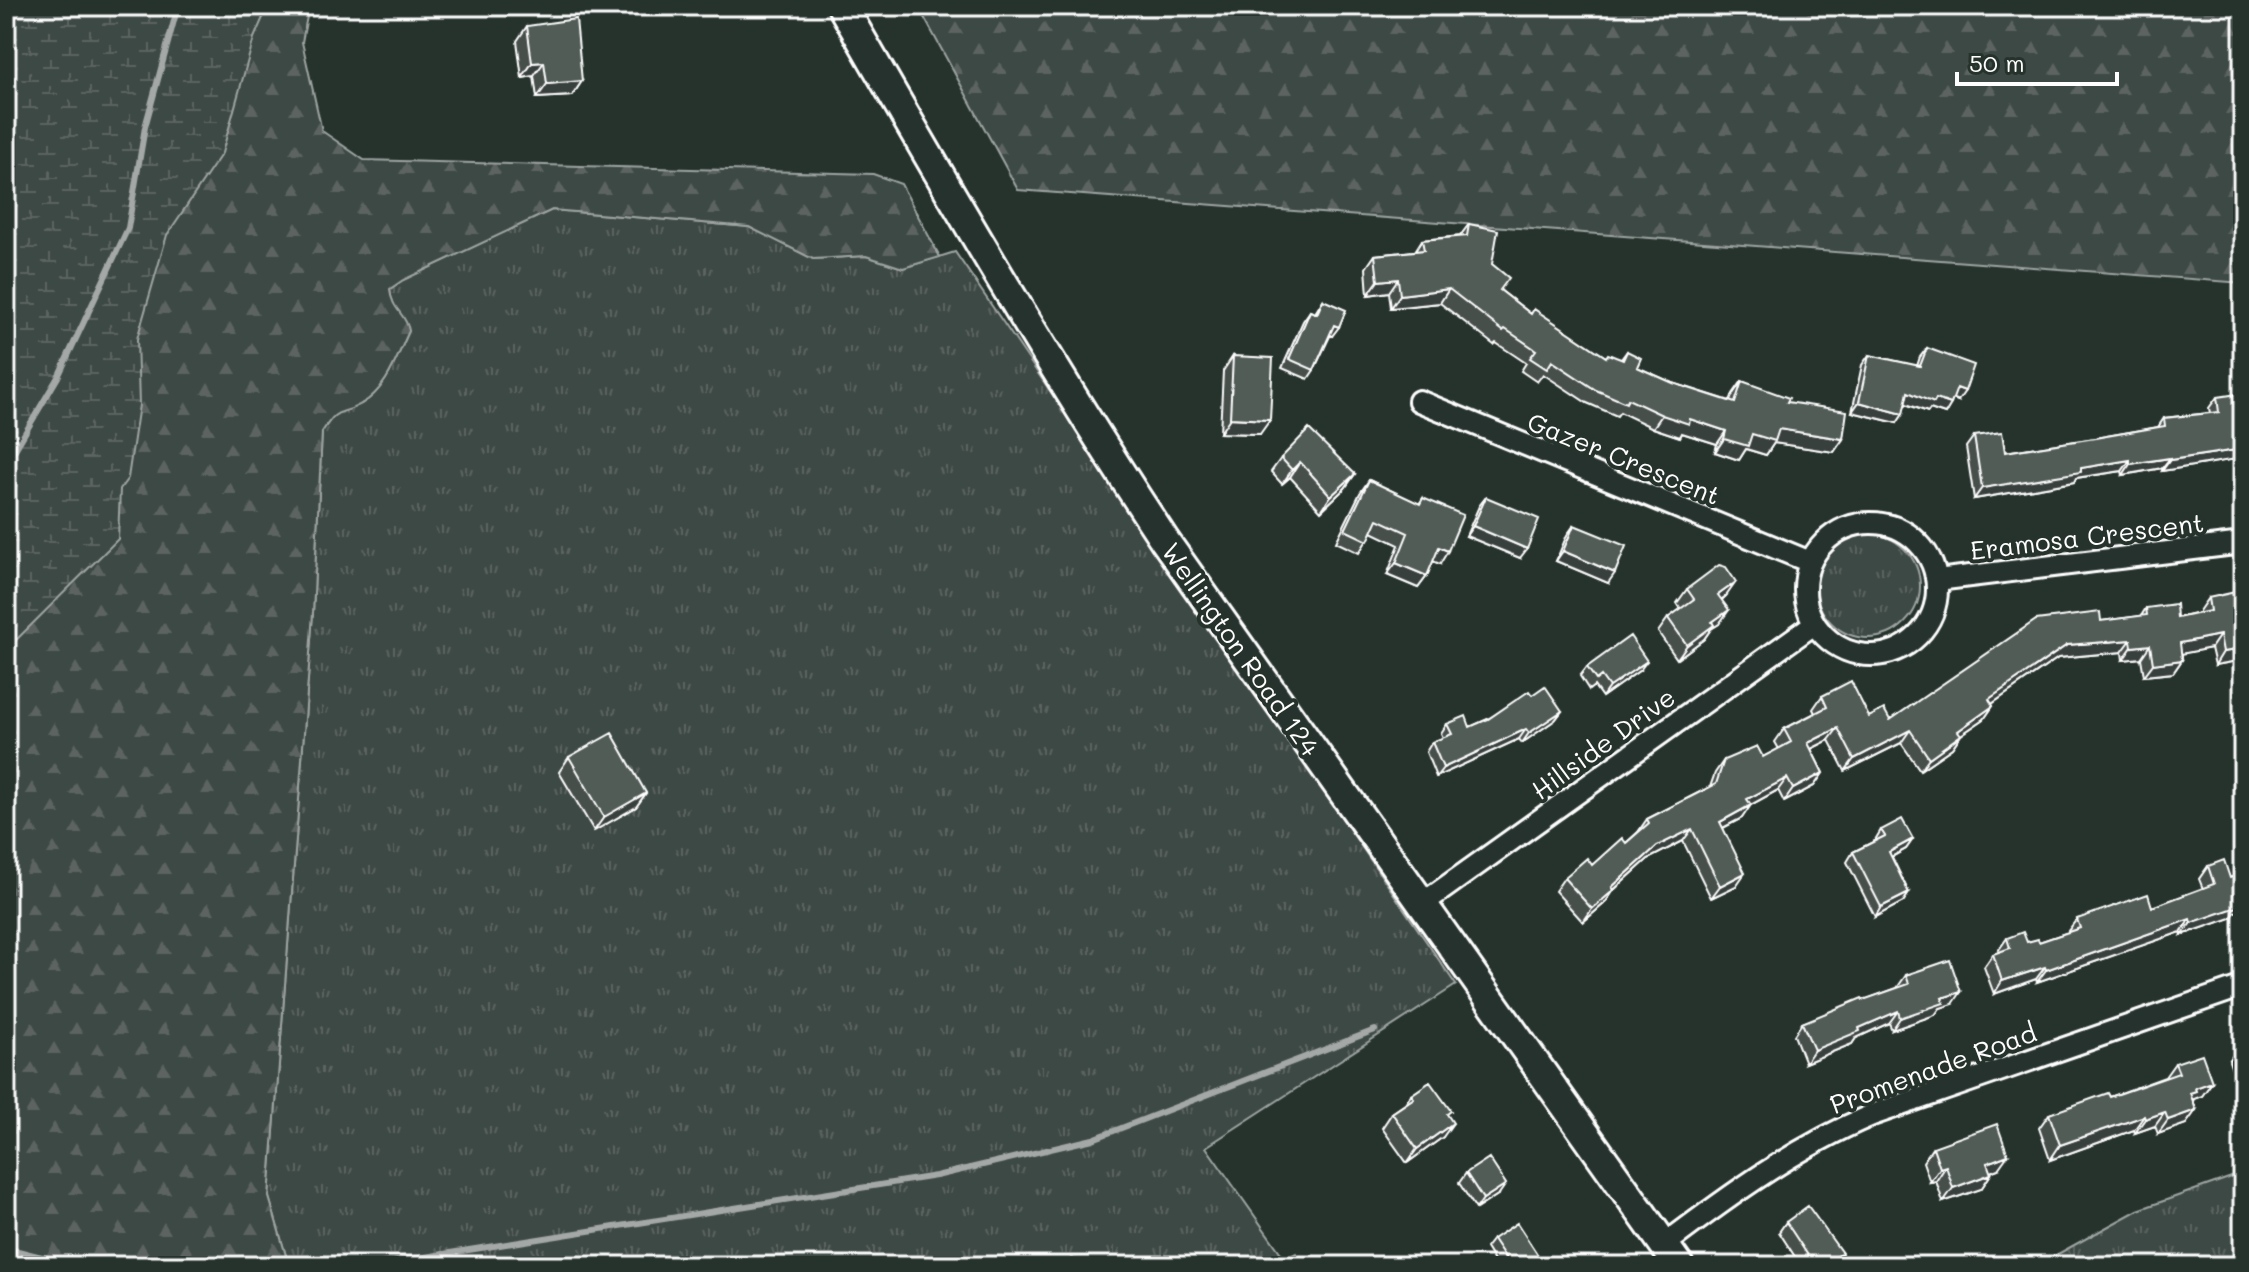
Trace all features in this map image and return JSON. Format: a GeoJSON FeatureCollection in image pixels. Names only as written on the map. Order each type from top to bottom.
{"type":"FeatureCollection","features":[{"type":"Feature","properties":{"kind":"main road","name":"Wellington Road 124"},"geometry":{"type":"LineString","coordinates":[[842,6],[1090,429],[1173,554],[1672,1255]]}},
{"type":"Feature","properties":{"kind":"street","name":"Gazer Crescent"},"geometry":{"type":"LineString","coordinates":[[1419,401],[1810,562]]}},
{"type":"Feature","properties":{"kind":"street","name":"Eramosa Crescent"},"geometry":{"type":"LineString","coordinates":[[1810,562],[1822,544],[1840,531],[1861,524],[1883,524],[1903,532],[1920,546],[1937,580],[1934,607],[1923,630],[1904,647],[1880,655],[1854,654],[1831,643],[1814,624]]}},
{"type":"Feature","properties":{"kind":"street","name":"Eramosa Crescent"},"geometry":{"type":"LineString","coordinates":[[1937,580],[2243,543]]}},
{"type":"Feature","properties":{"kind":"street"},"geometry":{"type":"LineString","coordinates":[[1810,562],[1805,583],[1806,604],[1814,624]]}},
{"type":"Feature","properties":{"kind":"street","name":"Hillside Drive"},"geometry":{"type":"LineString","coordinates":[[1422,904],[1814,624]]}},
{"type":"Feature","properties":{"kind":"street","name":"Promenade Road"},"geometry":{"type":"LineString","coordinates":[[1672,1255],[1793,1153],[1835,1131],[1872,1115],[2243,986]]}},
{"type":"Feature","properties":{"kind":"green space"},"geometry":{"type":"Polygon","coordinates":[[[6,6],[309,6],[302,42],[322,131],[364,160],[873,174],[901,184],[940,257],[903,268],[866,256],[813,259],[749,227],[552,210],[390,289],[393,302],[409,331],[395,361],[370,398],[336,415],[322,432],[313,613],[269,1197],[289,1266],[6,1266],[6,6]]]}},
{"type":"Feature","properties":{"kind":"green space"},"geometry":{"type":"Polygon","coordinates":[[[13,6],[268,6],[254,38],[222,153],[167,235],[137,339],[139,405],[128,478],[120,489],[118,539],[6,650],[6,19],[13,6]]]}},
{"type":"Feature","properties":{"kind":"green space"},"geometry":{"type":"Polygon","coordinates":[[[918,6],[2243,6],[2243,283],[1018,190],[918,6]]]}},
{"type":"Feature","properties":{"kind":"green space"},"geometry":{"type":"Polygon","coordinates":[[[552,210],[749,227],[813,259],[866,256],[903,268],[955,252],[1456,985],[1206,1147],[1285,1259],[1296,1253],[1305,1266],[1102,1266],[1071,1258],[1063,1266],[289,1266],[269,1197],[313,613],[322,432],[336,414],[370,398],[395,361],[409,331],[395,306],[390,289],[552,210]]]}},
{"type":"Feature","properties":{"kind":"green space"},"geometry":{"type":"Polygon","coordinates":[[[1868,534],[1888,538],[1905,549],[1916,566],[1920,586],[1916,606],[1905,623],[1888,634],[1868,638],[1848,634],[1831,623],[1820,606],[1816,586],[1820,566],[1831,549],[1848,538],[1868,534]]]}},
{"type":"Feature","properties":{"kind":"green space"},"geometry":{"type":"Polygon","coordinates":[[[2243,1173],[2243,1266],[2036,1266],[2138,1210],[2243,1173]]]}},
{"type":"Feature","properties":{"kind":"building"},"geometry":{"type":"Polygon","coordinates":[[[576,19],[582,81],[547,84],[544,62],[532,63],[527,26],[576,19]]]}},
{"type":"Feature","properties":{"kind":"building"},"geometry":{"type":"Polygon","coordinates":[[[1469,224],[1498,230],[1492,264],[1509,278],[1500,290],[1531,314],[1534,309],[1606,357],[1608,354],[1623,360],[1627,351],[1641,358],[1637,367],[1673,383],[1735,403],[1742,381],[1789,398],[1787,402],[1847,411],[1843,439],[1779,429],[1775,441],[1752,434],[1748,446],[1724,439],[1726,431],[1690,419],[1689,424],[1628,399],[1626,403],[1596,390],[1552,361],[1547,369],[1530,358],[1536,350],[1505,329],[1503,331],[1449,289],[1400,295],[1398,279],[1378,281],[1375,255],[1424,250],[1422,240],[1467,236],[1469,224]]]}},
{"type":"Feature","properties":{"kind":"building"},"geometry":{"type":"Polygon","coordinates":[[[1323,300],[1346,310],[1339,327],[1334,325],[1314,370],[1289,359],[1310,311],[1317,314],[1323,300]]]}},
{"type":"Feature","properties":{"kind":"building"},"geometry":{"type":"Polygon","coordinates":[[[1927,348],[1974,365],[1965,391],[1957,388],[1951,404],[1936,399],[1934,403],[1908,392],[1903,414],[1859,402],[1869,355],[1920,366],[1927,348]]]}},
{"type":"Feature","properties":{"kind":"building"},"geometry":{"type":"Polygon","coordinates":[[[1233,356],[1273,358],[1270,420],[1230,418],[1233,356]]]}},
{"type":"Feature","properties":{"kind":"building"},"geometry":{"type":"Polygon","coordinates":[[[2238,394],[2243,413],[2243,449],[2130,464],[2130,460],[2081,468],[2081,472],[1982,488],[1974,436],[2002,432],[2005,452],[2095,438],[2165,426],[2164,418],[2219,412],[2217,397],[2238,394]]]}},
{"type":"Feature","properties":{"kind":"building"},"geometry":{"type":"Polygon","coordinates":[[[1309,429],[1355,474],[1331,496],[1300,462],[1292,470],[1281,458],[1309,429]]]}},
{"type":"Feature","properties":{"kind":"building"},"geometry":{"type":"Polygon","coordinates":[[[1369,480],[1420,504],[1423,498],[1463,515],[1448,551],[1439,547],[1427,576],[1396,563],[1408,533],[1378,519],[1368,541],[1345,530],[1369,480]]]}},
{"type":"Feature","properties":{"kind":"building"},"geometry":{"type":"Polygon","coordinates":[[[1486,497],[1539,519],[1527,549],[1473,526],[1486,497]]]}},
{"type":"Feature","properties":{"kind":"building"},"geometry":{"type":"Polygon","coordinates":[[[1574,525],[1626,546],[1615,573],[1563,551],[1574,525]]]}},
{"type":"Feature","properties":{"kind":"building"},"geometry":{"type":"Polygon","coordinates":[[[1719,565],[1726,567],[1736,582],[1718,595],[1729,610],[1687,645],[1668,618],[1694,599],[1687,589],[1719,565]]]}},
{"type":"Feature","properties":{"kind":"building"},"geometry":{"type":"Polygon","coordinates":[[[2240,591],[2243,649],[2223,652],[2220,635],[2180,643],[2182,660],[2153,664],[2150,645],[2132,647],[2131,640],[2067,645],[1989,699],[1993,706],[1958,731],[1961,735],[1929,758],[1910,730],[1854,759],[1838,728],[1808,743],[1823,773],[1793,789],[1787,778],[1747,799],[1751,805],[1720,822],[1745,873],[1720,886],[1692,829],[1657,846],[1592,909],[1564,878],[1587,858],[1592,865],[1622,838],[1626,843],[1649,823],[1647,819],[1716,784],[1724,760],[1757,746],[1763,757],[1791,742],[1784,729],[1827,707],[1822,696],[1851,681],[1869,717],[1884,709],[1890,720],[2036,620],[2100,612],[2101,621],[2147,615],[2146,608],[2176,604],[2177,618],[2210,611],[2208,598],[2240,591]]]}},
{"type":"Feature","properties":{"kind":"building"},"geometry":{"type":"Polygon","coordinates":[[[1630,636],[1647,661],[1609,687],[1601,676],[1596,680],[1587,667],[1630,636]]]}},
{"type":"Feature","properties":{"kind":"building"},"geometry":{"type":"Polygon","coordinates":[[[1545,686],[1562,711],[1529,733],[1526,729],[1443,768],[1432,742],[1452,734],[1447,724],[1466,716],[1470,727],[1488,719],[1529,691],[1532,695],[1545,686]]]}},
{"type":"Feature","properties":{"kind":"building"},"geometry":{"type":"Polygon","coordinates":[[[612,733],[646,793],[604,817],[569,757],[612,733]]]}},
{"type":"Feature","properties":{"kind":"building"},"geometry":{"type":"Polygon","coordinates":[[[1902,819],[1913,839],[1889,852],[1909,893],[1881,907],[1853,852],[1885,836],[1881,830],[1902,819]]]}},
{"type":"Feature","properties":{"kind":"building"},"geometry":{"type":"Polygon","coordinates":[[[2224,860],[2230,878],[2243,873],[2243,900],[2239,902],[2240,906],[2191,923],[2190,919],[2046,970],[2045,967],[2002,981],[1993,954],[2010,948],[2007,938],[2023,932],[2027,942],[2038,939],[2039,942],[2080,928],[2077,919],[2148,894],[2152,907],[2214,884],[2208,866],[2224,860]]]}},
{"type":"Feature","properties":{"kind":"building"},"geometry":{"type":"Polygon","coordinates":[[[1950,960],[1961,992],[1942,998],[1944,1003],[1900,1018],[1898,1011],[1814,1050],[1802,1023],[1862,998],[1909,984],[1906,975],[1950,960]]]}},
{"type":"Feature","properties":{"kind":"building"},"geometry":{"type":"Polygon","coordinates":[[[2202,1054],[2212,1082],[2190,1093],[2196,1110],[2168,1120],[2165,1112],[2145,1119],[2144,1116],[2060,1145],[2049,1114],[2179,1073],[2175,1063],[2202,1054]]]}},
{"type":"Feature","properties":{"kind":"building"},"geometry":{"type":"Polygon","coordinates":[[[1430,1082],[1451,1111],[1447,1114],[1453,1123],[1417,1149],[1392,1113],[1430,1082]]]}},
{"type":"Feature","properties":{"kind":"building"},"geometry":{"type":"Polygon","coordinates":[[[1997,1124],[2008,1155],[1987,1163],[1991,1174],[1953,1188],[1946,1166],[1940,1168],[1933,1147],[1997,1124]]]}},
{"type":"Feature","properties":{"kind":"building"},"geometry":{"type":"Polygon","coordinates":[[[1489,1158],[1506,1184],[1483,1199],[1466,1173],[1489,1158]]]}},
{"type":"Feature","properties":{"kind":"building"},"geometry":{"type":"Polygon","coordinates":[[[1808,1206],[1842,1253],[1823,1266],[1815,1266],[1786,1222],[1808,1206]]]}},
{"type":"Feature","properties":{"kind":"building"},"geometry":{"type":"Polygon","coordinates":[[[1517,1223],[1545,1266],[1511,1266],[1493,1239],[1517,1223]]]}},
{"type":"Feature","properties":{"kind":"waterway"},"geometry":{"type":"LineString","coordinates":[[6,465],[58,377],[128,228],[145,127],[178,6]]}},
{"type":"Feature","properties":{"kind":"waterway"},"geometry":{"type":"LineString","coordinates":[[368,1266],[936,1176],[1093,1139],[1375,1030]]}},
{"type":"Feature","properties":{"kind":"waterway"},"geometry":{"type":"LineString","coordinates":[[6,1248],[77,1266]]}}]}
